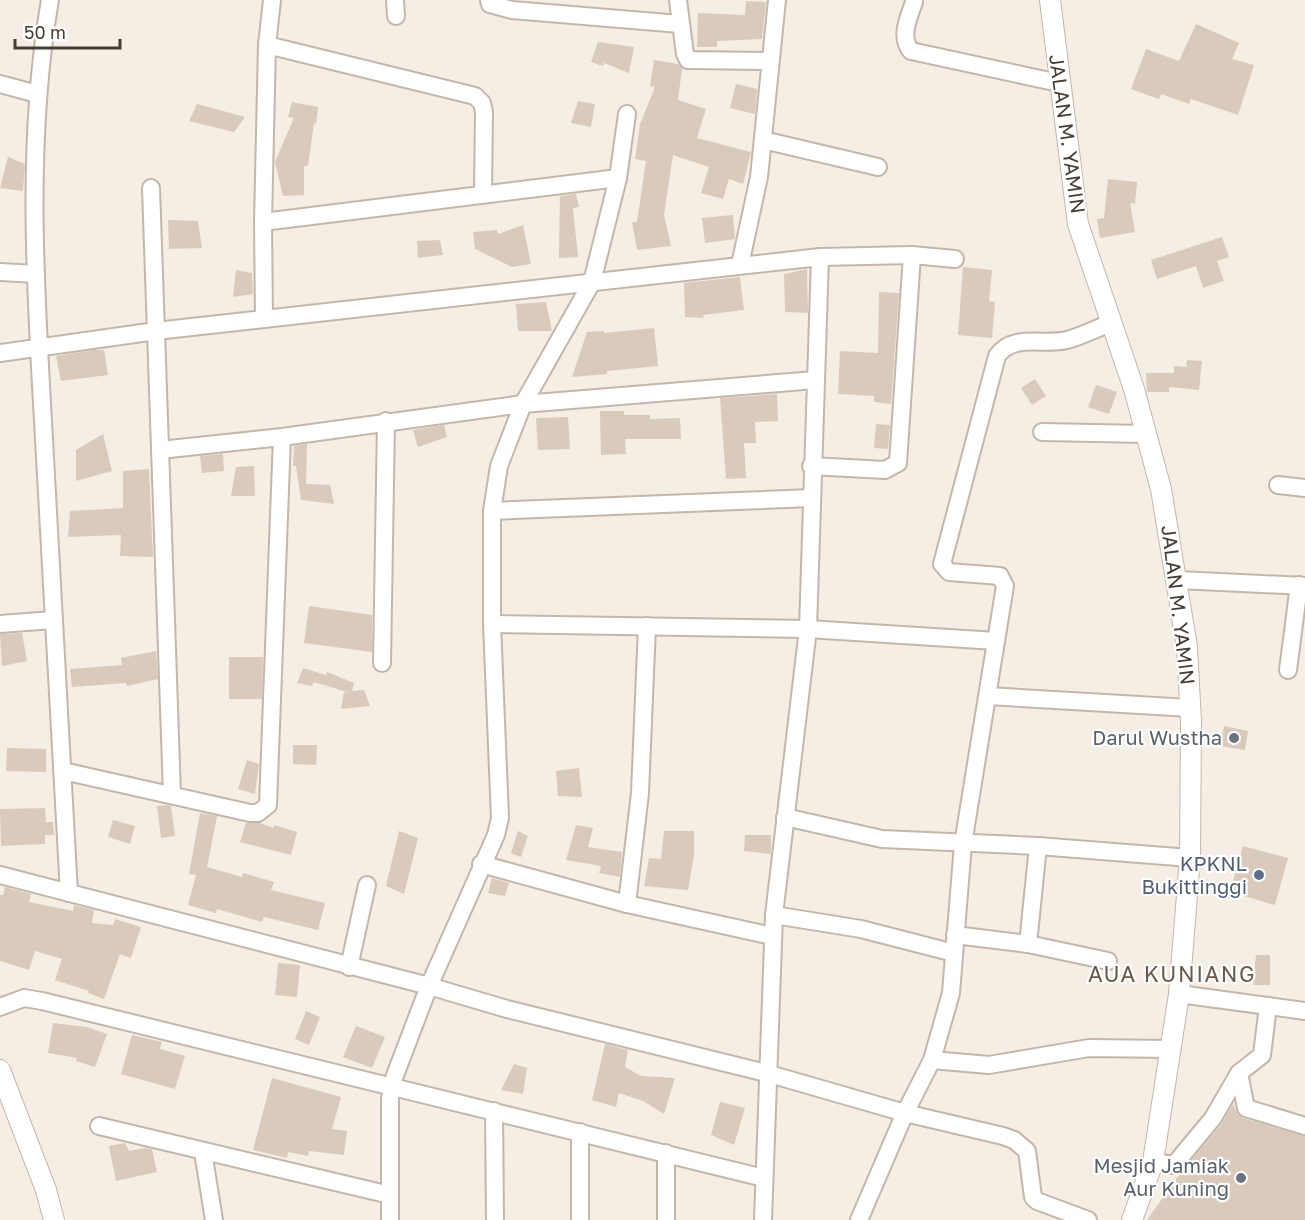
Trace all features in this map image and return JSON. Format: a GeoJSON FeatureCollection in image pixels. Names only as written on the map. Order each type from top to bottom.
{"type":"FeatureCollection","features":[{"type":"Feature","properties":{"kind":"street"},"geometry":{"type":"LineString","coordinates":[[50,0],[37,94],[36,274],[69,893]]}},
{"type":"Feature","properties":{"kind":"street"},"geometry":{"type":"LineString","coordinates":[[264,319],[263,222],[267,45],[272,0]]}},
{"type":"Feature","properties":{"kind":"street"},"geometry":{"type":"LineString","coordinates":[[489,0],[490,4],[512,10],[586,7],[680,24]]}},
{"type":"Feature","properties":{"kind":"street"},"geometry":{"type":"LineString","coordinates":[[678,0],[680,24],[688,60],[769,61]]}},
{"type":"Feature","properties":{"kind":"street"},"geometry":{"type":"LineString","coordinates":[[740,265],[759,177],[777,0]]}},
{"type":"Feature","properties":{"kind":"street","name":"JALAN M. YAMIN"},"geometry":{"type":"LineString","coordinates":[[1050,0],[1078,224],[1146,434],[1161,489],[1178,580],[1187,648],[1190,708],[1190,858],[1179,994],[1153,1162],[1132,1220]]}},
{"type":"Feature","properties":{"kind":"street"},"geometry":{"type":"LineString","coordinates":[[912,1],[905,37],[906,45],[911,51],[1059,83]]}},
{"type":"Feature","properties":{"kind":"street"},"geometry":{"type":"LineString","coordinates":[[267,45],[475,96],[482,103],[484,112],[483,193]]}},
{"type":"Feature","properties":{"kind":"street"},"geometry":{"type":"LineString","coordinates":[[0,84],[37,94]]}},
{"type":"Feature","properties":{"kind":"street"},"geometry":{"type":"LineString","coordinates":[[390,1220],[392,1087],[429,986],[500,818],[492,624],[492,511],[499,466],[523,404],[592,282],[618,178],[627,114]]}},
{"type":"Feature","properties":{"kind":"street"},"geometry":{"type":"LineString","coordinates":[[763,140],[878,167]]}},
{"type":"Feature","properties":{"kind":"street"},"geometry":{"type":"LineString","coordinates":[[263,222],[618,178]]}},
{"type":"Feature","properties":{"kind":"street"},"geometry":{"type":"LineString","coordinates":[[152,188],[172,794]]}},
{"type":"Feature","properties":{"kind":"street"},"geometry":{"type":"LineString","coordinates":[[812,466],[885,470],[898,463],[912,255]]}},
{"type":"Feature","properties":{"kind":"street"},"geometry":{"type":"LineString","coordinates":[[0,353],[156,331],[820,257],[912,255],[955,259]]}},
{"type":"Feature","properties":{"kind":"street"},"geometry":{"type":"LineString","coordinates":[[763,1220],[772,936],[808,629],[820,257]]}},
{"type":"Feature","properties":{"kind":"street"},"geometry":{"type":"LineString","coordinates":[[0,272],[36,274]]}},
{"type":"Feature","properties":{"kind":"street"},"geometry":{"type":"LineString","coordinates":[[859,1220],[905,1113],[932,1060],[954,983],[955,935],[963,844],[988,696],[1004,580],[993,575],[949,572],[942,564],[997,356],[1004,347],[1014,342],[1058,342],[1111,323]]}},
{"type":"Feature","properties":{"kind":"street"},"geometry":{"type":"LineString","coordinates":[[160,450],[282,437],[523,404],[815,380]]}},
{"type":"Feature","properties":{"kind":"street"},"geometry":{"type":"LineString","coordinates":[[382,663],[386,422]]}},
{"type":"Feature","properties":{"kind":"street"},"geometry":{"type":"LineString","coordinates":[[1042,432],[1146,434]]}},
{"type":"Feature","properties":{"kind":"street"},"geometry":{"type":"LineString","coordinates":[[63,771],[250,813],[258,813],[268,805],[282,437]]}},
{"type":"Feature","properties":{"kind":"street"},"geometry":{"type":"LineString","coordinates":[[1278,485],[1305,488]]}},
{"type":"Feature","properties":{"kind":"street"},"geometry":{"type":"LineString","coordinates":[[492,511],[812,498]]}},
{"type":"Feature","properties":{"kind":"street"},"geometry":{"type":"LineString","coordinates":[[1178,580],[1302,585],[1288,670]]}},
{"type":"Feature","properties":{"kind":"street"},"geometry":{"type":"LineString","coordinates":[[0,624],[53,620]]}},
{"type":"Feature","properties":{"kind":"street"},"geometry":{"type":"LineString","coordinates":[[492,624],[808,629],[996,641]]}},
{"type":"Feature","properties":{"kind":"street"},"geometry":{"type":"LineString","coordinates":[[627,904],[640,793],[647,626]]}},
{"type":"Feature","properties":{"kind":"street"},"geometry":{"type":"LineString","coordinates":[[988,696],[1190,708]]}},
{"type":"Feature","properties":{"kind":"street"},"geometry":{"type":"LineString","coordinates":[[785,817],[882,839],[1038,846],[1190,858]]}},
{"type":"Feature","properties":{"kind":"street"},"geometry":{"type":"LineString","coordinates":[[1028,944],[1038,846]]}},
{"type":"Feature","properties":{"kind":"street"},"geometry":{"type":"LineString","coordinates":[[481,864],[627,904],[772,936]]}},
{"type":"Feature","properties":{"kind":"street"},"geometry":{"type":"LineString","coordinates":[[0,875],[429,986],[507,1009],[766,1073],[905,1113],[1014,1140],[1027,1151],[1033,1197],[1037,1201],[1088,1220]]}},
{"type":"Feature","properties":{"kind":"street"},"geometry":{"type":"LineString","coordinates":[[349,967],[367,885]]}},
{"type":"Feature","properties":{"kind":"street"},"geometry":{"type":"LineString","coordinates":[[774,915],[861,928],[954,953]]}},
{"type":"Feature","properties":{"kind":"street"},"geometry":{"type":"LineString","coordinates":[[955,935],[1028,944],[1108,961]]}},
{"type":"Feature","properties":{"kind":"street"},"geometry":{"type":"LineString","coordinates":[[1179,994],[1305,1011]]}},
{"type":"Feature","properties":{"kind":"street"},"geometry":{"type":"LineString","coordinates":[[0,1007],[24,998],[32,998],[764,1178]]}},
{"type":"Feature","properties":{"kind":"street"},"geometry":{"type":"LineString","coordinates":[[1153,1162],[1174,1165],[1213,1118],[1239,1073],[1262,1055],[1268,1006]]}},
{"type":"Feature","properties":{"kind":"street"},"geometry":{"type":"LineString","coordinates":[[932,1060],[988,1065],[1089,1048],[1172,1049]]}},
{"type":"Feature","properties":{"kind":"street"},"geometry":{"type":"LineString","coordinates":[[1239,1073],[1246,1108],[1305,1126]]}},
{"type":"Feature","properties":{"kind":"street"},"geometry":{"type":"LineString","coordinates":[[2,1080],[46,1190],[54,1220]]}},
{"type":"Feature","properties":{"kind":"street"},"geometry":{"type":"LineString","coordinates":[[494,1111],[495,1220]]}},
{"type":"Feature","properties":{"kind":"street"},"geometry":{"type":"LineString","coordinates":[[99,1126],[390,1195]]}},
{"type":"Feature","properties":{"kind":"street"},"geometry":{"type":"LineString","coordinates":[[580,1132],[580,1220]]}},
{"type":"Feature","properties":{"kind":"street"},"geometry":{"type":"LineString","coordinates":[[203,1152],[214,1220]]}},
{"type":"Feature","properties":{"kind":"street"},"geometry":{"type":"LineString","coordinates":[[666,1153],[666,1220]]}},
{"type":"Feature","properties":{"kind":"building"},"geometry":{"type":"Polygon","coordinates":[[[746,1],[766,2],[762,39],[717,41],[717,47],[697,47],[698,13],[745,15],[746,1]]]}},
{"type":"Feature","properties":{"kind":"building"},"geometry":{"type":"Polygon","coordinates":[[[1196,24],[1239,43],[1232,59],[1254,65],[1238,115],[1191,99],[1189,104],[1161,94],[1159,99],[1131,89],[1146,49],[1179,61],[1196,24]]]}},
{"type":"Feature","properties":{"kind":"building"},"geometry":{"type":"Polygon","coordinates":[[[598,42],[634,47],[629,73],[604,63],[603,66],[591,62],[598,42]]]}},
{"type":"Feature","properties":{"kind":"building"},"geometry":{"type":"Polygon","coordinates":[[[654,60],[678,64],[682,68],[678,100],[706,109],[697,138],[751,152],[743,184],[729,179],[723,199],[701,193],[709,167],[673,155],[664,215],[671,246],[637,250],[632,222],[637,222],[646,161],[635,159],[640,124],[655,87],[650,86],[654,60]]]}},
{"type":"Feature","properties":{"kind":"building"},"geometry":{"type":"Polygon","coordinates":[[[736,84],[757,89],[755,114],[730,108],[736,84]]]}},
{"type":"Feature","properties":{"kind":"building"},"geometry":{"type":"Polygon","coordinates":[[[578,101],[595,104],[591,127],[571,123],[578,101]]]}},
{"type":"Feature","properties":{"kind":"building"},"geometry":{"type":"Polygon","coordinates":[[[292,102],[318,107],[308,166],[304,166],[304,195],[283,196],[275,162],[294,118],[288,117],[292,102]]]}},
{"type":"Feature","properties":{"kind":"building"},"geometry":{"type":"Polygon","coordinates":[[[197,104],[245,117],[234,132],[189,121],[197,104]]]}},
{"type":"Feature","properties":{"kind":"building"},"geometry":{"type":"Polygon","coordinates":[[[8,157],[25,164],[23,191],[0,188],[8,157]]]}},
{"type":"Feature","properties":{"kind":"building"},"geometry":{"type":"Polygon","coordinates":[[[1108,179],[1137,182],[1135,204],[1130,203],[1135,232],[1100,238],[1097,219],[1104,218],[1108,179]]]}},
{"type":"Feature","properties":{"kind":"building"},"geometry":{"type":"Polygon","coordinates":[[[576,194],[579,207],[573,208],[578,257],[559,258],[560,196],[576,194]]]}},
{"type":"Feature","properties":{"kind":"building"},"geometry":{"type":"Polygon","coordinates":[[[733,215],[735,239],[705,243],[702,218],[733,215]]]}},
{"type":"Feature","properties":{"kind":"building"},"geometry":{"type":"Polygon","coordinates":[[[168,220],[198,221],[202,248],[169,249],[168,220]]]}},
{"type":"Feature","properties":{"kind":"building"},"geometry":{"type":"Polygon","coordinates":[[[523,225],[531,264],[512,267],[475,249],[473,232],[497,230],[498,234],[523,225]]]}},
{"type":"Feature","properties":{"kind":"building"},"geometry":{"type":"Polygon","coordinates":[[[1222,237],[1229,257],[1217,261],[1224,281],[1203,288],[1196,266],[1157,279],[1151,260],[1222,237]]]}},
{"type":"Feature","properties":{"kind":"building"},"geometry":{"type":"Polygon","coordinates":[[[440,240],[443,255],[418,258],[417,241],[440,240]]]}},
{"type":"Feature","properties":{"kind":"building"},"geometry":{"type":"Polygon","coordinates":[[[963,267],[992,270],[989,301],[995,302],[992,338],[958,335],[963,267]]]}},
{"type":"Feature","properties":{"kind":"building"},"geometry":{"type":"Polygon","coordinates":[[[807,269],[808,313],[785,312],[784,274],[807,269]]]}},
{"type":"Feature","properties":{"kind":"building"},"geometry":{"type":"Polygon","coordinates":[[[236,270],[252,273],[253,294],[233,297],[236,270]]]}},
{"type":"Feature","properties":{"kind":"building"},"geometry":{"type":"Polygon","coordinates":[[[740,277],[744,310],[703,315],[704,318],[685,317],[684,283],[740,277]]]}},
{"type":"Feature","properties":{"kind":"building"},"geometry":{"type":"Polygon","coordinates":[[[879,292],[899,293],[891,404],[874,402],[874,396],[838,394],[840,351],[878,353],[879,292]]]}},
{"type":"Feature","properties":{"kind":"building"},"geometry":{"type":"Polygon","coordinates":[[[546,302],[552,331],[518,331],[516,304],[546,302]]]}},
{"type":"Feature","properties":{"kind":"building"},"geometry":{"type":"Polygon","coordinates":[[[654,328],[658,366],[572,377],[587,332],[604,331],[604,333],[654,328]]]}},
{"type":"Feature","properties":{"kind":"building"},"geometry":{"type":"Polygon","coordinates":[[[104,350],[108,375],[61,381],[56,356],[104,350]]]}},
{"type":"Feature","properties":{"kind":"building"},"geometry":{"type":"Polygon","coordinates":[[[1187,360],[1202,361],[1199,390],[1169,387],[1169,392],[1147,392],[1146,373],[1174,373],[1174,366],[1186,367],[1187,360]]]}},
{"type":"Feature","properties":{"kind":"building"},"geometry":{"type":"Polygon","coordinates":[[[1035,379],[1046,396],[1032,405],[1021,388],[1035,379]]]}},
{"type":"Feature","properties":{"kind":"building"},"geometry":{"type":"Polygon","coordinates":[[[1096,385],[1117,392],[1109,414],[1088,407],[1096,385]]]}},
{"type":"Feature","properties":{"kind":"building"},"geometry":{"type":"Polygon","coordinates":[[[777,394],[778,421],[755,422],[756,443],[744,443],[746,478],[726,479],[720,398],[777,394]]]}},
{"type":"Feature","properties":{"kind":"building"},"geometry":{"type":"Polygon","coordinates":[[[600,411],[624,411],[624,415],[650,415],[650,419],[680,418],[681,439],[625,439],[626,454],[601,455],[600,411]]]}},
{"type":"Feature","properties":{"kind":"building"},"geometry":{"type":"Polygon","coordinates":[[[568,417],[570,449],[538,450],[536,418],[568,417]]]}},
{"type":"Feature","properties":{"kind":"building"},"geometry":{"type":"Polygon","coordinates":[[[876,424],[890,425],[888,449],[874,448],[876,424]]]}},
{"type":"Feature","properties":{"kind":"building"},"geometry":{"type":"Polygon","coordinates":[[[444,425],[447,437],[418,447],[413,430],[444,425]]]}},
{"type":"Feature","properties":{"kind":"building"},"geometry":{"type":"Polygon","coordinates":[[[103,434],[112,471],[76,481],[76,450],[103,434]]]}},
{"type":"Feature","properties":{"kind":"building"},"geometry":{"type":"Polygon","coordinates":[[[307,444],[306,484],[330,485],[334,504],[301,500],[296,466],[293,466],[294,446],[307,444]]]}},
{"type":"Feature","properties":{"kind":"building"},"geometry":{"type":"Polygon","coordinates":[[[223,454],[224,471],[202,473],[200,456],[223,454]]]}},
{"type":"Feature","properties":{"kind":"building"},"geometry":{"type":"Polygon","coordinates":[[[254,466],[255,496],[231,496],[236,467],[254,466]]]}},
{"type":"Feature","properties":{"kind":"building"},"geometry":{"type":"Polygon","coordinates":[[[149,469],[153,557],[120,556],[121,535],[68,537],[70,511],[123,508],[123,471],[149,469]]]}},
{"type":"Feature","properties":{"kind":"building"},"geometry":{"type":"Polygon","coordinates":[[[309,606],[372,615],[372,652],[304,643],[309,606]]]}},
{"type":"Feature","properties":{"kind":"building"},"geometry":{"type":"Polygon","coordinates":[[[22,633],[27,661],[2,666],[0,634],[22,633]]]}},
{"type":"Feature","properties":{"kind":"building"},"geometry":{"type":"Polygon","coordinates":[[[156,651],[158,679],[127,686],[126,683],[72,687],[70,669],[122,665],[121,658],[156,651]]]}},
{"type":"Feature","properties":{"kind":"building"},"geometry":{"type":"Polygon","coordinates":[[[229,657],[263,657],[262,699],[229,699],[229,657]]]}},
{"type":"Feature","properties":{"kind":"building"},"geometry":{"type":"Polygon","coordinates":[[[303,668],[326,675],[327,672],[354,683],[352,691],[364,690],[370,706],[341,709],[344,692],[347,692],[314,682],[312,686],[297,683],[303,668]]]}},
{"type":"Feature","properties":{"kind":"building","name":"Darul Wustha"},"geometry":{"type":"Polygon","coordinates":[[[1224,726],[1248,731],[1245,750],[1220,746],[1224,726]]]}},
{"type":"Feature","properties":{"kind":"building"},"geometry":{"type":"Polygon","coordinates":[[[293,745],[317,745],[316,765],[293,764],[293,745]]]}},
{"type":"Feature","properties":{"kind":"building"},"geometry":{"type":"Polygon","coordinates":[[[7,748],[46,749],[46,772],[6,771],[7,748]]]}},
{"type":"Feature","properties":{"kind":"building"},"geometry":{"type":"Polygon","coordinates":[[[247,760],[259,764],[255,794],[238,789],[247,760]]]}},
{"type":"Feature","properties":{"kind":"building"},"geometry":{"type":"Polygon","coordinates":[[[579,768],[582,797],[558,796],[556,771],[579,768]]]}},
{"type":"Feature","properties":{"kind":"building"},"geometry":{"type":"Polygon","coordinates":[[[157,806],[171,806],[175,836],[161,838],[157,806]]]}},
{"type":"Feature","properties":{"kind":"building"},"geometry":{"type":"Polygon","coordinates":[[[45,808],[46,822],[53,822],[54,835],[45,835],[45,844],[1,846],[0,809],[45,808]]]}},
{"type":"Feature","properties":{"kind":"building"},"geometry":{"type":"Polygon","coordinates":[[[200,813],[217,816],[207,867],[242,877],[243,873],[274,882],[271,890],[325,903],[318,930],[264,917],[262,922],[217,909],[216,913],[188,905],[196,875],[189,874],[200,813]]]}},
{"type":"Feature","properties":{"kind":"building"},"geometry":{"type":"Polygon","coordinates":[[[113,820],[135,826],[130,844],[108,837],[113,820]]]}},
{"type":"Feature","properties":{"kind":"building"},"geometry":{"type":"Polygon","coordinates":[[[246,823],[260,823],[274,828],[274,825],[297,832],[291,855],[240,842],[246,823]]]}},
{"type":"Feature","properties":{"kind":"building"},"geometry":{"type":"Polygon","coordinates":[[[576,825],[593,828],[588,847],[622,852],[620,877],[599,873],[601,866],[566,860],[576,825]]]}},
{"type":"Feature","properties":{"kind":"building"},"geometry":{"type":"Polygon","coordinates":[[[399,831],[418,838],[404,894],[386,886],[399,831]]]}},
{"type":"Feature","properties":{"kind":"building"},"geometry":{"type":"Polygon","coordinates":[[[518,831],[528,836],[521,857],[511,853],[518,831]]]}},
{"type":"Feature","properties":{"kind":"building"},"geometry":{"type":"Polygon","coordinates":[[[664,831],[694,831],[694,855],[688,890],[644,886],[649,858],[661,859],[664,831]]]}},
{"type":"Feature","properties":{"kind":"building"},"geometry":{"type":"Polygon","coordinates":[[[745,835],[771,835],[771,854],[744,851],[745,835]]]}},
{"type":"Feature","properties":{"kind":"building","name":"KPKNL Bukittinggi"},"geometry":{"type":"Polygon","coordinates":[[[1243,846],[1288,858],[1275,905],[1230,892],[1243,846]]]}},
{"type":"Feature","properties":{"kind":"building"},"geometry":{"type":"Polygon","coordinates":[[[492,878],[509,883],[505,896],[488,893],[492,878]]]}},
{"type":"Feature","properties":{"kind":"building"},"geometry":{"type":"Polygon","coordinates":[[[5,887],[31,894],[29,902],[73,911],[74,905],[94,910],[92,923],[113,925],[115,919],[141,927],[131,958],[120,954],[104,999],[88,993],[89,991],[55,980],[62,959],[35,951],[29,970],[0,961],[0,895],[3,895],[5,887]]]}},
{"type":"Feature","properties":{"kind":"building"},"geometry":{"type":"Polygon","coordinates":[[[1256,955],[1270,955],[1270,985],[1253,985],[1256,955]]]}},
{"type":"Feature","properties":{"kind":"building"},"geometry":{"type":"Polygon","coordinates":[[[278,963],[300,965],[297,997],[275,995],[278,963]]]}},
{"type":"Feature","properties":{"kind":"building"},"geometry":{"type":"Polygon","coordinates":[[[306,1011],[320,1017],[309,1045],[295,1039],[306,1011]]]}},
{"type":"Feature","properties":{"kind":"building"},"geometry":{"type":"Polygon","coordinates":[[[53,1023],[87,1027],[107,1034],[95,1067],[76,1061],[77,1058],[48,1053],[53,1023]]]}},
{"type":"Feature","properties":{"kind":"building"},"geometry":{"type":"Polygon","coordinates":[[[356,1026],[385,1037],[372,1068],[343,1057],[356,1026]]]}},
{"type":"Feature","properties":{"kind":"building"},"geometry":{"type":"Polygon","coordinates":[[[132,1035],[162,1042],[160,1049],[185,1056],[175,1089],[121,1074],[132,1035]]]}},
{"type":"Feature","properties":{"kind":"building"},"geometry":{"type":"Polygon","coordinates":[[[605,1044],[628,1050],[625,1067],[641,1076],[675,1078],[664,1114],[643,1101],[619,1093],[616,1107],[592,1100],[605,1044]]]}},
{"type":"Feature","properties":{"kind":"building"},"geometry":{"type":"Polygon","coordinates":[[[514,1064],[527,1068],[523,1094],[501,1090],[514,1064]]]}},
{"type":"Feature","properties":{"kind":"building"},"geometry":{"type":"Polygon","coordinates":[[[272,1078],[341,1097],[332,1129],[347,1131],[344,1155],[309,1151],[308,1156],[288,1152],[287,1158],[253,1150],[272,1078]]]}},
{"type":"Feature","properties":{"kind":"building"},"geometry":{"type":"Polygon","coordinates":[[[720,1102],[745,1108],[734,1145],[711,1135],[720,1102]]]}},
{"type":"Feature","properties":{"kind":"building","name":"Mesjid Jamiak Aur Kuning"},"geometry":{"type":"Polygon","coordinates":[[[1233,1104],[1238,1115],[1243,1118],[1305,1136],[1305,1220],[1147,1220],[1181,1172],[1221,1125],[1233,1104]]]}},
{"type":"Feature","properties":{"kind":"building"},"geometry":{"type":"Polygon","coordinates":[[[125,1143],[129,1151],[152,1149],[157,1172],[116,1181],[109,1146],[125,1143]]]}},
{"type":"Feature","properties":{"kind":"place","name":"Darul Wustha"},"geometry":{"type":"Point","coordinates":[1234,738]}},
{"type":"Feature","properties":{"kind":"place","name":"KPKNL Bukittinggi"},"geometry":{"type":"Point","coordinates":[1259,875]}},
{"type":"Feature","properties":{"kind":"place","name":"Mesjid Jamiak Aur Kuning"},"geometry":{"type":"Point","coordinates":[1241,1178]}},
{"type":"Feature","properties":{"kind":"district","name":"AUA KUNIANG"},"geometry":{"type":"Point","coordinates":[1172,974]}}]}
